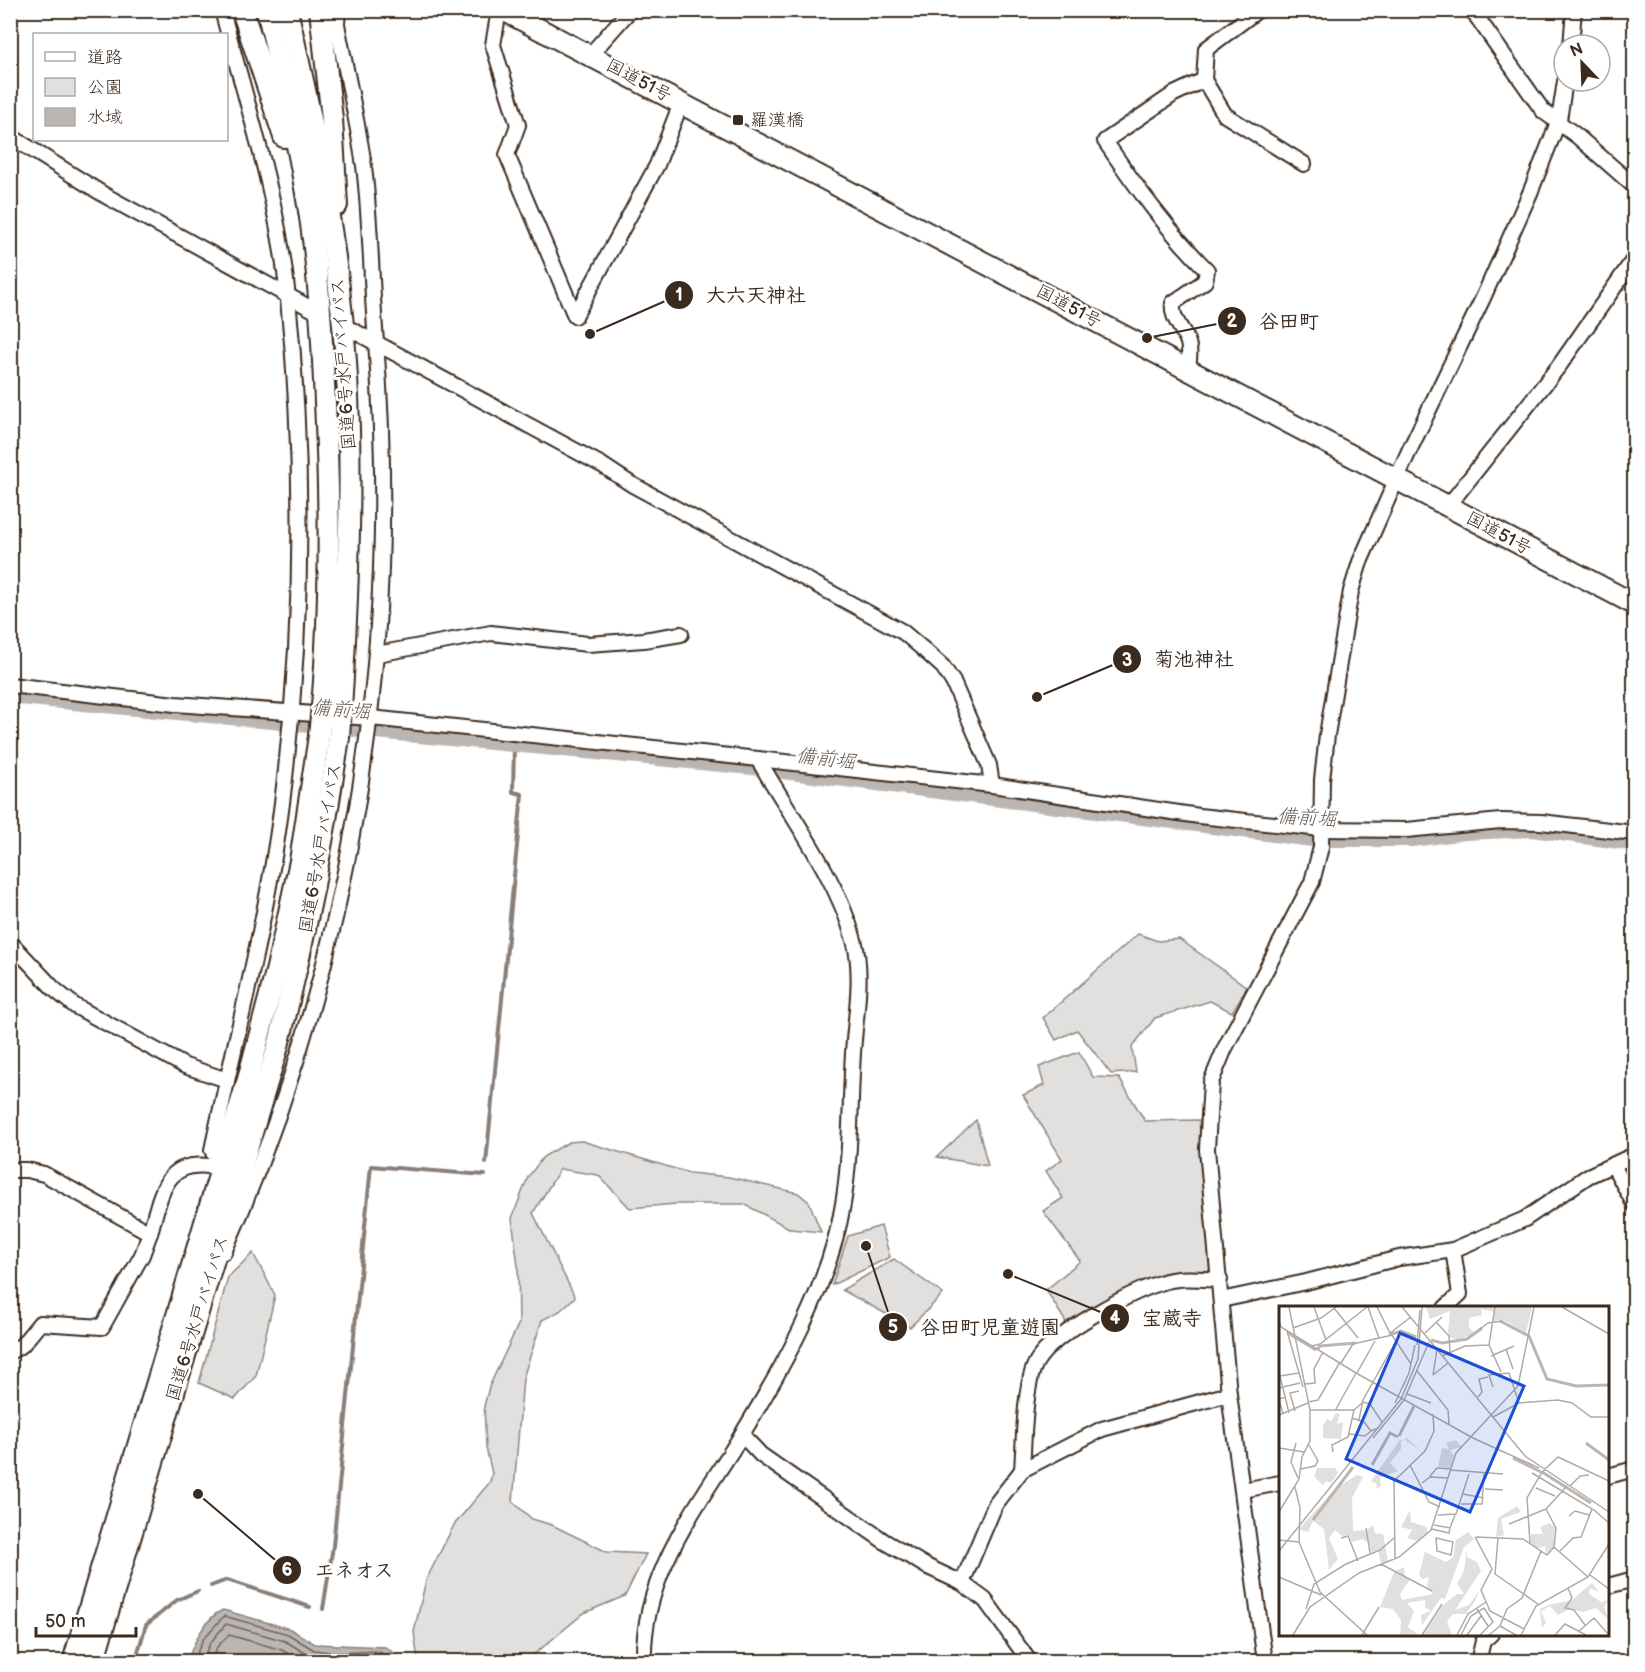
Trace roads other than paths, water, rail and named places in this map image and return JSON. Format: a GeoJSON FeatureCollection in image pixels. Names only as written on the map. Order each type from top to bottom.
{"type":"FeatureCollection","features":[{"type":"Feature","properties":{"kind":"highway"},"geometry":{"type":"LineString","coordinates":[[243,10],[274,103],[297,184],[318,286]]}},
{"type":"Feature","properties":{"kind":"highway","name":"国道6号水戸バイパス"},"geometry":{"type":"LineString","coordinates":[[93,1662],[202,1301],[299,963],[324,841],[339,737],[332,707],[328,638],[331,514],[318,286],[299,155],[267,10]]}},
{"type":"Feature","properties":{"kind":"highway","name":"国道6号水戸バイパス"},"geometry":{"type":"LineString","coordinates":[[73,1662],[248,1079],[277,968],[300,861],[319,736],[332,707],[349,584],[351,490],[348,393],[333,244],[309,104],[287,10]]}},
{"type":"Feature","properties":{"kind":"highway"},"geometry":{"type":"LineString","coordinates":[[320,10],[338,198],[333,244]]}},
{"type":"Feature","properties":{"kind":"highway","name":"国道51号"},"geometry":{"type":"LineString","coordinates":[[501,10],[1635,604]]}},
{"type":"Feature","properties":{"kind":"street"},"geometry":{"type":"LineString","coordinates":[[220,1167],[212,1150],[274,856],[290,721],[300,586],[300,466],[288,297],[270,192],[222,10]]}},
{"type":"Feature","properties":{"kind":"street"},"geometry":{"type":"LineString","coordinates":[[202,1301],[250,1191],[310,1018],[332,938],[370,728],[377,654],[382,532],[380,407],[370,234],[363,165],[337,24],[338,10]]}},
{"type":"Feature","properties":{"kind":"street"},"geometry":{"type":"LineString","coordinates":[[501,10],[493,45],[518,124],[507,155],[575,316],[657,165],[681,103]]}},
{"type":"Feature","properties":{"kind":"street"},"geometry":{"type":"LineString","coordinates":[[590,55],[630,10]]}},
{"type":"Feature","properties":{"kind":"street"},"geometry":{"type":"LineString","coordinates":[[1258,10],[1206,49],[1204,80],[1225,115],[1304,164]]}},
{"type":"Feature","properties":{"kind":"street"},"geometry":{"type":"LineString","coordinates":[[1472,10],[1543,111],[1559,120],[1635,186]]}},
{"type":"Feature","properties":{"kind":"street"},"geometry":{"type":"LineString","coordinates":[[1572,33],[1574,10]]}},
{"type":"Feature","properties":{"kind":"street"},"geometry":{"type":"LineString","coordinates":[[1188,370],[1190,355],[1188,341],[1172,313],[1173,303],[1205,281],[1207,270],[1184,247],[1136,187],[1105,141],[1174,94],[1204,80]]}},
{"type":"Feature","properties":{"kind":"street"},"geometry":{"type":"LineString","coordinates":[[1265,1662],[1229,1394],[1207,1149],[1211,1082],[1225,1048],[1312,882],[1321,837],[1322,780],[1327,735],[1351,591],[1360,562],[1483,298],[1559,120],[1564,93]]}},
{"type":"Feature","properties":{"kind":"street"},"geometry":{"type":"LineString","coordinates":[[10,136],[106,196],[312,309]]}},
{"type":"Feature","properties":{"kind":"street"},"geometry":{"type":"LineString","coordinates":[[1448,506],[1559,366],[1635,259]]}},
{"type":"Feature","properties":{"kind":"street"},"geometry":{"type":"LineString","coordinates":[[352,330],[903,632],[943,667],[953,682],[985,755],[992,785]]}},
{"type":"Feature","properties":{"kind":"street"},"geometry":{"type":"LineString","coordinates":[[377,654],[491,633],[588,644],[644,640],[681,633]]}},
{"type":"Feature","properties":{"kind":"street"},"geometry":{"type":"LineString","coordinates":[[10,685],[175,704],[290,721],[992,785],[1321,837],[1501,822],[1541,822],[1635,833]]}},
{"type":"Feature","properties":{"kind":"street"},"geometry":{"type":"LineString","coordinates":[[644,1662],[646,1622],[658,1580],[669,1554],[742,1435],[804,1323],[838,1228],[844,1203],[857,987],[855,942],[839,900],[760,763]]}},
{"type":"Feature","properties":{"kind":"street"},"geometry":{"type":"LineString","coordinates":[[10,942],[46,981],[75,1006],[120,1028],[184,1066],[227,1080]]}},
{"type":"Feature","properties":{"kind":"street"},"geometry":{"type":"LineString","coordinates":[[1221,1300],[1306,1282],[1399,1258],[1453,1250],[1525,1219],[1588,1176],[1635,1155]]}},
{"type":"Feature","properties":{"kind":"street"},"geometry":{"type":"LineString","coordinates":[[10,1352],[22,1346],[40,1323],[102,1327],[142,1255],[165,1182],[189,1166],[201,1163],[220,1167]]}},
{"type":"Feature","properties":{"kind":"street"},"geometry":{"type":"LineString","coordinates":[[1613,1164],[1635,1204]]}},
{"type":"Feature","properties":{"kind":"street"},"geometry":{"type":"LineString","coordinates":[[10,1170],[27,1170],[44,1174],[150,1233]]}},
{"type":"Feature","properties":{"kind":"street"},"geometry":{"type":"LineString","coordinates":[[1447,1306],[1460,1294],[1453,1250]]}},
{"type":"Feature","properties":{"kind":"street"},"geometry":{"type":"LineString","coordinates":[[1022,1470],[1030,1379],[1036,1362],[1051,1344],[1126,1297],[1162,1282],[1190,1278],[1220,1280]]}},
{"type":"Feature","properties":{"kind":"street"},"geometry":{"type":"LineString","coordinates":[[962,1583],[995,1505],[1022,1470],[1102,1429],[1229,1394]]}},
{"type":"Feature","properties":{"kind":"street"},"geometry":{"type":"LineString","coordinates":[[742,1435],[761,1455],[884,1541],[926,1566],[962,1583],[985,1600],[1030,1662]]}},
{"type":"Feature","properties":{"kind":"street"},"geometry":{"type":"LineString","coordinates":[[1609,1476],[1635,1469]]}},
{"type":"Feature","properties":{"kind":"street"},"geometry":{"type":"LineString","coordinates":[[1243,1490],[1279,1483]]}},
{"type":"Feature","properties":{"kind":"street"},"geometry":{"type":"LineString","coordinates":[[1609,1586],[1635,1579]]}},
{"type":"Feature","properties":{"kind":"street"},"geometry":{"type":"LineString","coordinates":[[1478,1662],[1483,1641],[1490,1636]]}},
{"type":"Feature","properties":{"kind":"water"},"geometry":{"type":"Polygon","coordinates":[[[223,1610],[290,1629],[315,1644],[385,1647],[405,1661],[187,1661],[205,1625],[223,1610]]]}},
{"type":"Feature","properties":{"kind":"waterway","name":"備前堀"},"geometry":{"type":"LineString","coordinates":[[10,697],[752,768],[1312,840],[1412,840],[1465,833],[1532,830],[1634,844]]}},
{"type":"Feature","properties":{"kind":"waterway"},"geometry":{"type":"LineString","coordinates":[[486,1163],[522,794],[513,792],[514,745]]}},
{"type":"Feature","properties":{"kind":"waterway"},"geometry":{"type":"LineString","coordinates":[[323,1609],[333,1546],[371,1166],[485,1175]]}},
{"type":"Feature","properties":{"kind":"waterway"},"geometry":{"type":"LineString","coordinates":[[211,1586],[227,1580],[310,1607]]}},
{"type":"Feature","properties":{"kind":"waterway"},"geometry":{"type":"LineString","coordinates":[[135,1662],[146,1625],[177,1600],[198,1591]]}},
{"type":"Feature","properties":{"kind":"place","name":"羅漢橋"},"geometry":{"type":"Point","coordinates":[738,120]}},
{"type":"Feature","properties":{"kind":"place","name":"大六天神社"},"geometry":{"type":"Point","coordinates":[590,334]}},
{"type":"Feature","properties":{"kind":"place","name":"谷田町"},"geometry":{"type":"Point","coordinates":[1147,338]}},
{"type":"Feature","properties":{"kind":"place","name":"菊池神社"},"geometry":{"type":"Point","coordinates":[1037,697]}},
{"type":"Feature","properties":{"kind":"place","name":"谷田町児童遊園"},"geometry":{"type":"Point","coordinates":[866,1246]}},
{"type":"Feature","properties":{"kind":"place","name":"宝蔵寺"},"geometry":{"type":"Point","coordinates":[1008,1274]}},
{"type":"Feature","properties":{"kind":"place","name":"エネオス"},"geometry":{"type":"Point","coordinates":[198,1494]}}]}
